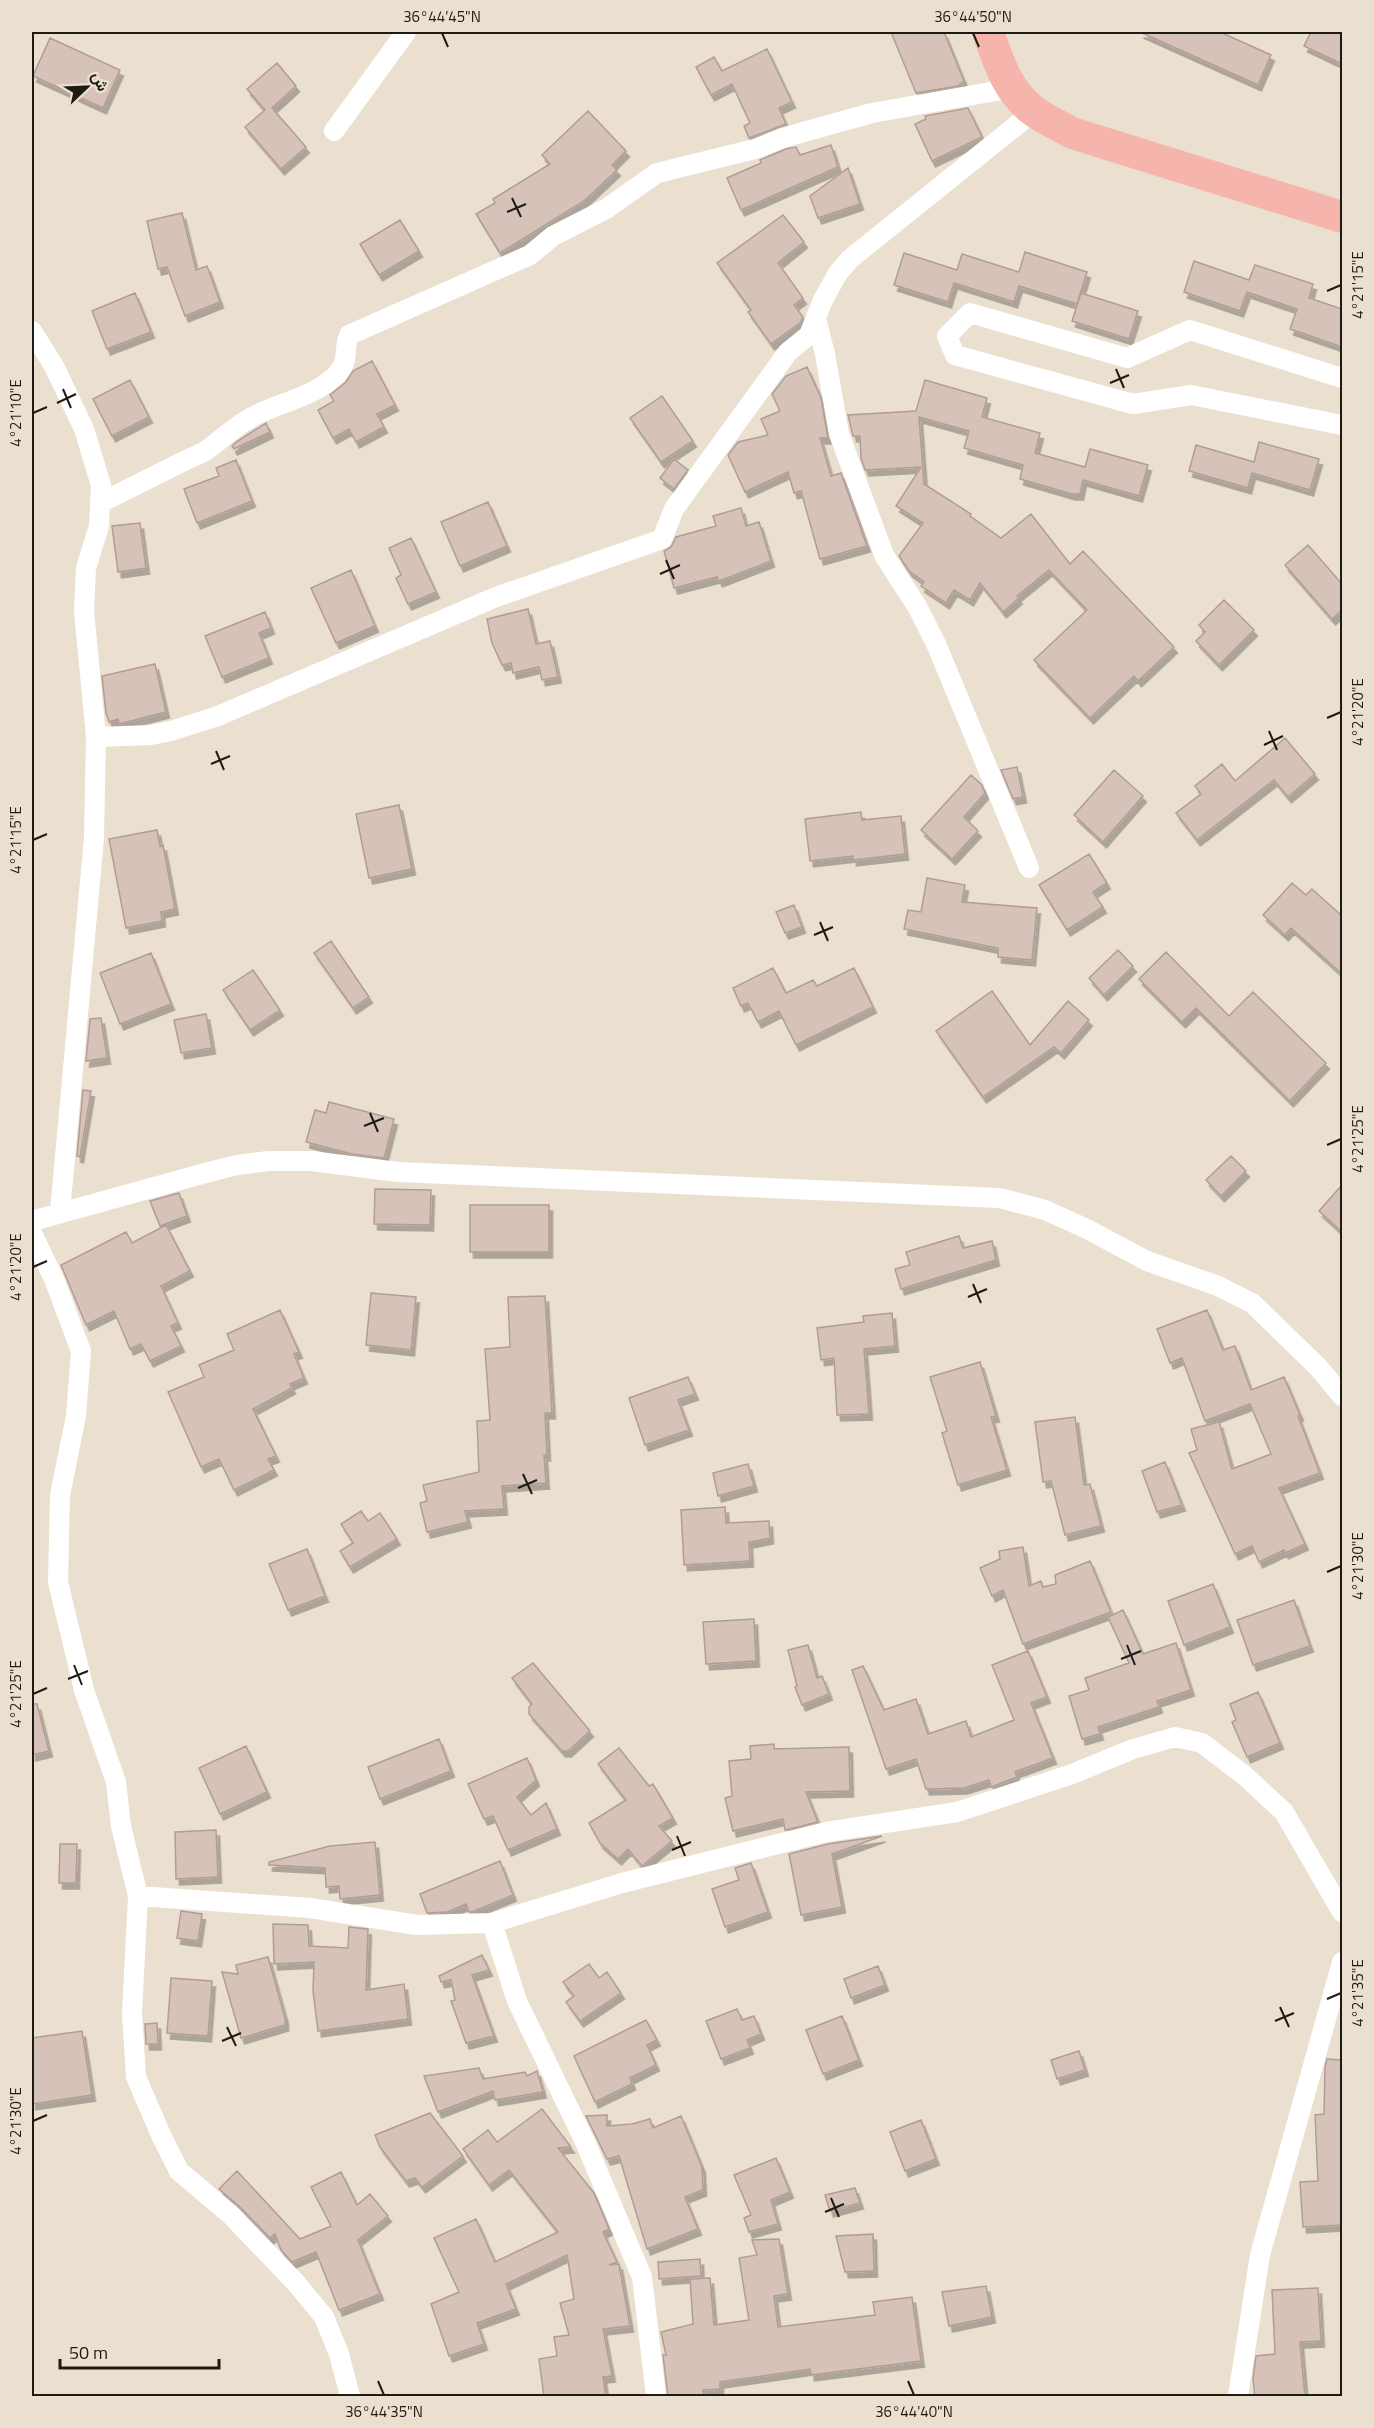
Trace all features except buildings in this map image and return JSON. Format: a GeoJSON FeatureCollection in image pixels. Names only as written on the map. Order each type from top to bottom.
{"type":"FeatureCollection","features":[{"type":"Feature","properties":{"kind":"main road"},"geometry":{"type":"LineString","coordinates":[[988,32],[1005,77],[1013,88],[1033,112],[1072,133],[1342,217]]}},
{"type":"Feature","properties":{"kind":"street"},"geometry":{"type":"LineString","coordinates":[[334,131],[406,32]]}},
{"type":"Feature","properties":{"kind":"street"},"geometry":{"type":"LineString","coordinates":[[100,503],[206,451],[228,432],[250,418],[288,400],[305,395],[322,385],[339,372],[347,357],[346,343],[349,335],[530,255],[553,236],[606,209],[657,173],[755,149],[782,138],[872,113],[1013,88]]}},
{"type":"Feature","properties":{"kind":"street"},"geometry":{"type":"LineString","coordinates":[[96,737],[171,732],[218,716],[496,597],[662,539],[674,509],[788,352],[809,335],[838,273],[850,259],[1033,112]]}},
{"type":"Feature","properties":{"kind":"street"},"geometry":{"type":"LineString","coordinates":[[1342,378],[1190,330],[1127,358],[970,313],[947,336],[955,355],[1133,404],[1191,395],[1342,425]]}},
{"type":"Feature","properties":{"kind":"street"},"geometry":{"type":"LineString","coordinates":[[816,319],[825,354],[839,434],[884,555],[918,608],[938,646],[1029,868]]}},
{"type":"Feature","properties":{"kind":"street"},"geometry":{"type":"LineString","coordinates":[[32,331],[54,366],[84,429],[101,485],[99,526],[86,568],[84,611],[96,737],[94,838],[60,1212]]}},
{"type":"Feature","properties":{"kind":"street"},"geometry":{"type":"LineString","coordinates":[[32,1221],[228,1167],[268,1161],[311,1161],[398,1172],[1000,1197],[1044,1210],[1087,1229],[1147,1262],[1218,1286],[1252,1303],[1318,1367],[1342,1396]]}},
{"type":"Feature","properties":{"kind":"street"},"geometry":{"type":"LineString","coordinates":[[32,1233],[54,1280],[81,1351],[76,1416],[60,1495],[58,1582],[84,1690],[116,1782],[122,1826],[138,1896],[132,2013],[136,2077],[179,2170],[231,2215],[296,2283],[324,2317],[339,2354],[350,2397]]}},
{"type":"Feature","properties":{"kind":"street"},"geometry":{"type":"LineString","coordinates":[[138,1896],[310,1908],[417,1925],[492,1923],[622,1883],[826,1832],[957,1812],[1072,1774],[1133,1749],[1175,1737],[1202,1743],[1245,1776],[1284,1812],[1342,1912]]}},
{"type":"Feature","properties":{"kind":"street"},"geometry":{"type":"LineString","coordinates":[[492,1923],[517,2001],[586,2144],[642,2277],[657,2397]]}},
{"type":"Feature","properties":{"kind":"street"},"geometry":{"type":"LineString","coordinates":[[1238,2397],[1260,2255],[1342,1962]]}}]}
